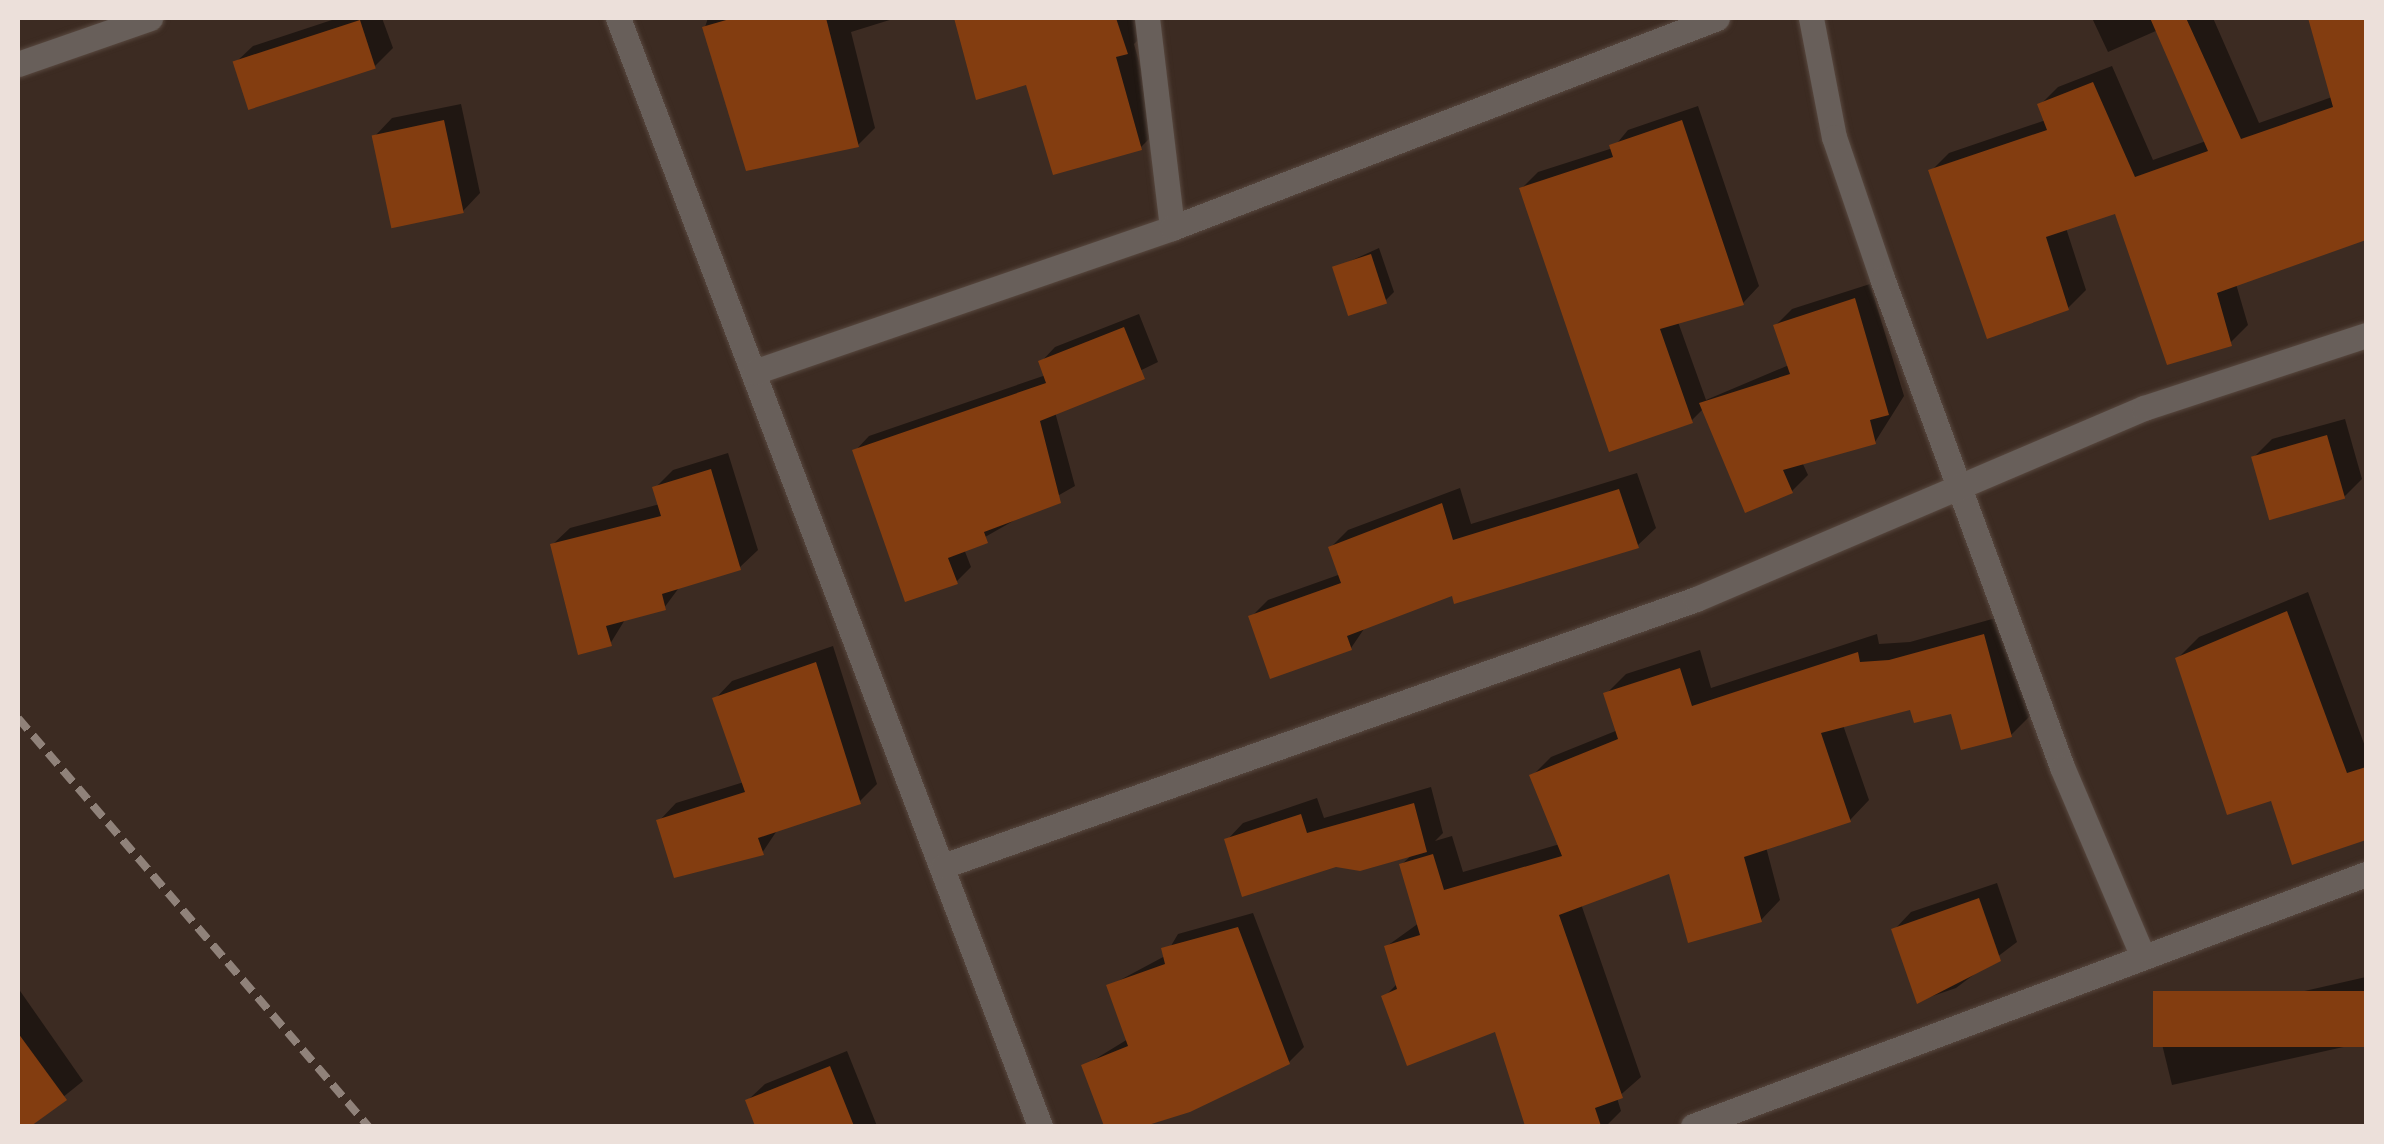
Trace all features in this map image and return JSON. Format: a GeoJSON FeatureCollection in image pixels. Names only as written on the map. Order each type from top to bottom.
{"type":"FeatureCollection","features":[{"type":"Feature","properties":{"kind":"street"},"geometry":{"type":"LineString","coordinates":[[18,64],[150,18]]}},
{"type":"Feature","properties":{"kind":"street"},"geometry":{"type":"LineString","coordinates":[[618,18],[1040,1126]]}},
{"type":"Feature","properties":{"kind":"street"},"geometry":{"type":"LineString","coordinates":[[1147,18],[1172,228]]}},
{"type":"Feature","properties":{"kind":"street"},"geometry":{"type":"LineString","coordinates":[[754,372],[1172,228],[1717,18]]}},
{"type":"Feature","properties":{"kind":"street"},"geometry":{"type":"LineString","coordinates":[[1811,18],[1834,137],[1966,488],[2062,767],[2142,955]]}},
{"type":"Feature","properties":{"kind":"street"},"geometry":{"type":"LineString","coordinates":[[943,866],[1696,600],[2163,401],[2366,335]]}},
{"type":"Feature","properties":{"kind":"street"},"geometry":{"type":"LineString","coordinates":[[1693,1126],[2366,874]]}},
{"type":"Feature","properties":{"kind":"building"},"geometry":{"type":"Polygon","coordinates":[[[733,18],[826,18],[859,147],[746,171],[702,27],[733,18]]]}},
{"type":"Feature","properties":{"kind":"building"},"geometry":{"type":"Polygon","coordinates":[[[954,18],[1116,18],[1128,54],[1116,57],[1142,150],[1053,175],[1026,85],[976,100],[954,18]]]}},
{"type":"Feature","properties":{"kind":"building"},"geometry":{"type":"Polygon","coordinates":[[[2150,18],[2186,18],[2241,139],[2333,107],[2308,18],[2366,18],[2366,240],[2217,293],[2232,346],[2167,365],[2115,214],[2046,237],[2069,310],[1987,339],[1928,170],[2047,130],[2037,104],[2093,82],[2135,177],[2208,151],[2150,18]]]}},
{"type":"Feature","properties":{"kind":"building"},"geometry":{"type":"Polygon","coordinates":[[[360,20],[376,69],[248,110],[233,61],[360,20]]]}},
{"type":"Feature","properties":{"kind":"building"},"geometry":{"type":"Polygon","coordinates":[[[444,120],[464,213],[391,228],[372,135],[444,120]]]}},
{"type":"Feature","properties":{"kind":"building"},"geometry":{"type":"Polygon","coordinates":[[[1682,120],[1744,305],[1660,329],[1693,423],[1609,452],[1519,188],[1613,157],[1609,145],[1682,120]]]}},
{"type":"Feature","properties":{"kind":"building"},"geometry":{"type":"Polygon","coordinates":[[[1371,254],[1387,303],[1348,316],[1332,267],[1371,254]]]}},
{"type":"Feature","properties":{"kind":"building"},"geometry":{"type":"Polygon","coordinates":[[[1855,298],[1889,415],[1870,420],[1876,444],[1783,470],[1793,493],[1745,513],[1699,403],[1790,374],[1773,325],[1855,298]]]}},
{"type":"Feature","properties":{"kind":"building"},"geometry":{"type":"Polygon","coordinates":[[[1124,327],[1145,379],[1040,421],[1061,503],[984,532],[988,543],[948,558],[958,584],[905,602],[852,450],[1046,383],[1038,361],[1124,327]]]}},
{"type":"Feature","properties":{"kind":"building"},"geometry":{"type":"Polygon","coordinates":[[[2327,435],[2345,498],[2269,520],[2251,457],[2327,435]]]}},
{"type":"Feature","properties":{"kind":"building"},"geometry":{"type":"Polygon","coordinates":[[[711,469],[741,570],[662,594],[666,610],[606,626],[612,646],[578,655],[550,544],[661,516],[652,487],[711,469]]]}},
{"type":"Feature","properties":{"kind":"building"},"geometry":{"type":"Polygon","coordinates":[[[1619,489],[1639,548],[1454,604],[1452,596],[1347,636],[1352,650],[1270,679],[1248,616],[1341,583],[1328,547],[1442,503],[1453,540],[1619,489]]]}},
{"type":"Feature","properties":{"kind":"building"},"geometry":{"type":"Polygon","coordinates":[[[2287,611],[2347,773],[2366,767],[2366,840],[2292,865],[2271,801],[2227,815],[2175,658],[2287,611]]]}},
{"type":"Feature","properties":{"kind":"building"},"geometry":{"type":"Polygon","coordinates":[[[1984,634],[2012,737],[1961,750],[1951,714],[1914,723],[1910,710],[1821,733],[1851,822],[1744,857],[1762,922],[1688,943],[1669,874],[1559,915],[1623,1098],[1595,1108],[1601,1126],[1525,1126],[1495,1032],[1407,1066],[1381,996],[1397,989],[1384,946],[1420,935],[1399,864],[1433,854],[1444,890],[1562,856],[1529,775],[1618,739],[1603,693],[1680,668],[1692,706],[1858,652],[1860,662],[1889,660],[1984,634]]]}},
{"type":"Feature","properties":{"kind":"building"},"geometry":{"type":"Polygon","coordinates":[[[816,662],[861,804],[758,838],[764,855],[674,878],[656,820],[745,792],[712,698],[816,662]]]}},
{"type":"Feature","properties":{"kind":"building"},"geometry":{"type":"Polygon","coordinates":[[[1414,803],[1427,852],[1360,871],[1336,867],[1242,897],[1224,839],[1301,814],[1307,833],[1414,803]]]}},
{"type":"Feature","properties":{"kind":"building"},"geometry":{"type":"Polygon","coordinates":[[[1979,898],[2001,961],[1917,1004],[1891,929],[1979,898]]]}},
{"type":"Feature","properties":{"kind":"building"},"geometry":{"type":"Polygon","coordinates":[[[1238,927],[1290,1064],[1190,1112],[1145,1126],[1104,1126],[1081,1065],[1128,1046],[1106,985],[1165,964],[1161,948],[1238,927]]]}},
{"type":"Feature","properties":{"kind":"building"},"geometry":{"type":"Polygon","coordinates":[[[2153,991],[2366,991],[2366,1047],[2153,1047],[2153,991]]]}},
{"type":"Feature","properties":{"kind":"building"},"geometry":{"type":"Polygon","coordinates":[[[18,1033],[67,1100],[31,1126],[18,1126],[18,1033]]]}},
{"type":"Feature","properties":{"kind":"building"},"geometry":{"type":"Polygon","coordinates":[[[830,1066],[854,1126],[755,1126],[745,1100],[830,1066]]]}},
{"type":"Feature","properties":{"kind":"railway"},"geometry":{"type":"LineString","coordinates":[[18,718],[368,1126]]}}]}
